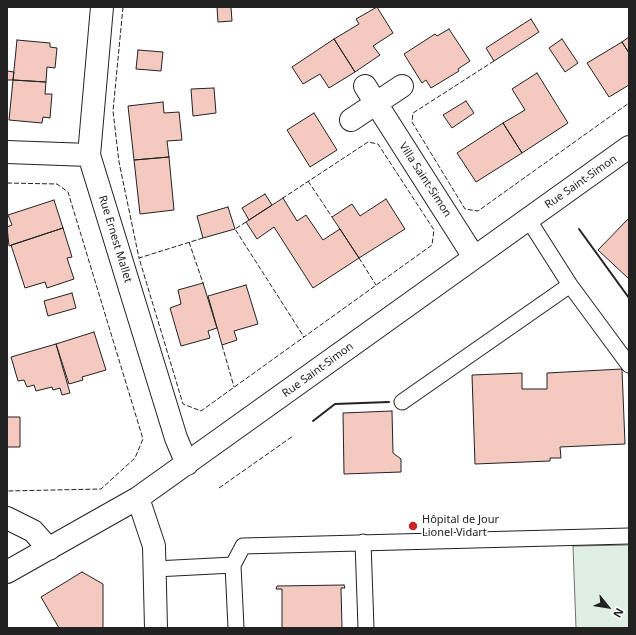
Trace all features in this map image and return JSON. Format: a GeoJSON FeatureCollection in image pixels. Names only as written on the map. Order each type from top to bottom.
{"type":"FeatureCollection","features":[{"type":"Feature","properties":{"kind":"street","name":"Rue Ernest Mallet"},"geometry":{"type":"LineString","coordinates":[[102,7],[89,155],[176,438],[187,464]]}},
{"type":"Feature","properties":{"kind":"street"},"geometry":{"type":"LineString","coordinates":[[351,120],[370,95],[402,86]]}},
{"type":"Feature","properties":{"kind":"street","name":"Villa Saint-Simon"},"geometry":{"type":"LineString","coordinates":[[370,95],[474,257]]}},
{"type":"Feature","properties":{"kind":"street","name":"Rue Saint-Simon"},"geometry":{"type":"LineString","coordinates":[[7,572],[138,498],[627,149]]}},
{"type":"Feature","properties":{"kind":"street"},"geometry":{"type":"LineString","coordinates":[[7,152],[89,155]]}},
{"type":"Feature","properties":{"kind":"street"},"geometry":{"type":"LineString","coordinates":[[138,498],[154,546],[156,628]]}},
{"type":"Feature","properties":{"kind":"street"},"geometry":{"type":"LineString","coordinates":[[7,518],[33,531],[49,549]]}},
{"type":"Feature","properties":{"kind":"lane"},"geometry":{"type":"LineString","coordinates":[[528,219],[570,285],[629,365]]}},
{"type":"Feature","properties":{"kind":"lane"},"geometry":{"type":"LineString","coordinates":[[402,402],[570,285]]}},
{"type":"Feature","properties":{"kind":"lane"},"geometry":{"type":"LineString","coordinates":[[236,628],[233,565],[243,546],[629,536]]}},
{"type":"Feature","properties":{"kind":"lane"},"geometry":{"type":"LineString","coordinates":[[363,542],[366,628]]}},
{"type":"Feature","properties":{"kind":"lane"},"geometry":{"type":"LineString","coordinates":[[155,569],[233,565]]}},
{"type":"Feature","properties":{"kind":"green space"},"geometry":{"type":"Polygon","coordinates":[[[629,545],[629,628],[576,628],[573,546],[629,545]]]}},
{"type":"Feature","properties":{"kind":"building"},"geometry":{"type":"Polygon","coordinates":[[[217,7],[231,7],[232,21],[218,22],[217,7]]]}},
{"type":"Feature","properties":{"kind":"building"},"geometry":{"type":"Polygon","coordinates":[[[377,7],[393,33],[373,46],[380,55],[355,72],[334,39],[359,24],[356,19],[377,7]]]}},
{"type":"Feature","properties":{"kind":"building"},"geometry":{"type":"Polygon","coordinates":[[[531,19],[539,32],[494,61],[486,48],[531,19]]]}},
{"type":"Feature","properties":{"kind":"building"},"geometry":{"type":"Polygon","coordinates":[[[449,29],[470,61],[458,69],[459,71],[431,88],[426,80],[422,83],[404,54],[435,34],[437,36],[449,29]]]}},
{"type":"Feature","properties":{"kind":"building"},"geometry":{"type":"Polygon","coordinates":[[[629,37],[629,53],[622,42],[629,37]]]}},
{"type":"Feature","properties":{"kind":"building"},"geometry":{"type":"Polygon","coordinates":[[[334,39],[355,72],[329,88],[320,74],[303,84],[292,67],[334,39]]]}},
{"type":"Feature","properties":{"kind":"building"},"geometry":{"type":"Polygon","coordinates":[[[562,39],[578,63],[565,72],[549,48],[562,39]]]}},
{"type":"Feature","properties":{"kind":"building"},"geometry":{"type":"Polygon","coordinates":[[[17,40],[50,43],[50,47],[57,48],[55,68],[47,67],[46,82],[13,80],[17,40]]]}},
{"type":"Feature","properties":{"kind":"building"},"geometry":{"type":"Polygon","coordinates":[[[622,42],[629,53],[629,85],[609,97],[587,63],[622,42]]]}},
{"type":"Feature","properties":{"kind":"building"},"geometry":{"type":"Polygon","coordinates":[[[138,50],[163,52],[161,71],[136,69],[138,50]]]}},
{"type":"Feature","properties":{"kind":"building"},"geometry":{"type":"Polygon","coordinates":[[[7,71],[14,72],[13,80],[7,80],[7,71]]]}},
{"type":"Feature","properties":{"kind":"building"},"geometry":{"type":"Polygon","coordinates":[[[537,73],[568,123],[522,153],[503,123],[525,110],[512,89],[537,73]]]}},
{"type":"Feature","properties":{"kind":"building"},"geometry":{"type":"Polygon","coordinates":[[[13,80],[46,82],[45,94],[52,94],[50,118],[43,117],[42,123],[9,120],[13,80]]]}},
{"type":"Feature","properties":{"kind":"building"},"geometry":{"type":"Polygon","coordinates":[[[214,88],[216,113],[193,116],[191,89],[214,88]]]}},
{"type":"Feature","properties":{"kind":"building"},"geometry":{"type":"Polygon","coordinates":[[[466,101],[474,113],[452,128],[443,115],[466,101]]]}},
{"type":"Feature","properties":{"kind":"building"},"geometry":{"type":"Polygon","coordinates":[[[163,102],[164,113],[179,112],[182,140],[167,141],[169,157],[134,160],[128,106],[163,102]]]}},
{"type":"Feature","properties":{"kind":"building"},"geometry":{"type":"Polygon","coordinates":[[[314,113],[337,150],[310,167],[287,130],[314,113]]]}},
{"type":"Feature","properties":{"kind":"building"},"geometry":{"type":"Polygon","coordinates":[[[503,123],[522,153],[476,182],[457,153],[503,123]]]}},
{"type":"Feature","properties":{"kind":"building"},"geometry":{"type":"Polygon","coordinates":[[[169,157],[174,210],[140,214],[134,160],[169,157]]]}},
{"type":"Feature","properties":{"kind":"building"},"geometry":{"type":"Polygon","coordinates":[[[265,194],[272,205],[249,220],[242,208],[265,194]]]}},
{"type":"Feature","properties":{"kind":"building"},"geometry":{"type":"Polygon","coordinates":[[[283,198],[297,221],[306,215],[323,240],[340,229],[359,258],[313,288],[274,227],[257,239],[246,222],[283,198]]]}},
{"type":"Feature","properties":{"kind":"building"},"geometry":{"type":"Polygon","coordinates":[[[386,199],[405,229],[359,258],[332,217],[352,204],[360,216],[386,199]]]}},
{"type":"Feature","properties":{"kind":"building"},"geometry":{"type":"Polygon","coordinates":[[[54,200],[63,228],[9,246],[7,227],[12,225],[8,215],[54,200]]]}},
{"type":"Feature","properties":{"kind":"building"},"geometry":{"type":"Polygon","coordinates":[[[228,207],[235,229],[203,238],[197,216],[228,207]]]}},
{"type":"Feature","properties":{"kind":"building"},"geometry":{"type":"Polygon","coordinates":[[[629,218],[629,279],[598,250],[629,218]]]}},
{"type":"Feature","properties":{"kind":"building"},"geometry":{"type":"Polygon","coordinates":[[[63,228],[72,257],[67,258],[74,279],[47,288],[45,282],[25,288],[11,245],[63,228]]]}},
{"type":"Feature","properties":{"kind":"building"},"geometry":{"type":"Polygon","coordinates":[[[203,283],[217,328],[208,331],[210,338],[181,346],[170,308],[181,304],[178,290],[203,283]]]}},
{"type":"Feature","properties":{"kind":"building"},"geometry":{"type":"Polygon","coordinates":[[[246,285],[258,324],[234,331],[237,340],[222,345],[208,296],[246,285]]]}},
{"type":"Feature","properties":{"kind":"building"},"geometry":{"type":"Polygon","coordinates":[[[72,293],[76,308],[48,316],[44,301],[72,293]]]}},
{"type":"Feature","properties":{"kind":"building"},"geometry":{"type":"Polygon","coordinates":[[[94,332],[106,370],[82,377],[83,380],[69,384],[56,344],[94,332]]]}},
{"type":"Feature","properties":{"kind":"building"},"geometry":{"type":"Polygon","coordinates":[[[56,344],[70,393],[62,395],[60,388],[53,390],[52,387],[36,391],[34,385],[27,387],[24,380],[18,381],[11,357],[56,344]]]}},
{"type":"Feature","properties":{"kind":"building"},"geometry":{"type":"Polygon","coordinates":[[[622,369],[625,444],[560,447],[561,458],[550,458],[550,461],[475,464],[472,375],[522,373],[522,389],[547,389],[547,373],[622,369]]]}},
{"type":"Feature","properties":{"kind":"building"},"geometry":{"type":"Polygon","coordinates":[[[392,411],[393,453],[401,459],[401,472],[344,474],[343,413],[392,411]]]}},
{"type":"Feature","properties":{"kind":"building"},"geometry":{"type":"Polygon","coordinates":[[[7,417],[20,417],[20,447],[7,447],[7,417]]]}},
{"type":"Feature","properties":{"kind":"building"},"geometry":{"type":"Polygon","coordinates":[[[82,572],[103,584],[103,628],[59,628],[41,597],[82,572]]]}},
{"type":"Feature","properties":{"kind":"building"},"geometry":{"type":"Polygon","coordinates":[[[344,585],[345,588],[341,588],[342,628],[282,628],[282,589],[276,589],[277,586],[344,585]]]}},
{"type":"Feature","properties":{"kind":"fence"},"geometry":{"type":"LineString","coordinates":[[123,7],[113,111],[119,162],[139,258]]}},
{"type":"Feature","properties":{"kind":"fence"},"geometry":{"type":"LineString","coordinates":[[494,61],[413,113],[412,122],[465,209],[478,211],[629,103]]}},
{"type":"Feature","properties":{"kind":"fence"},"geometry":{"type":"LineString","coordinates":[[203,238],[139,258],[183,404],[201,411],[432,245],[434,230],[378,144],[368,142],[283,198]]}},
{"type":"Feature","properties":{"kind":"fence"},"geometry":{"type":"LineString","coordinates":[[308,181],[332,217]]}},
{"type":"Feature","properties":{"kind":"fence"},"geometry":{"type":"LineString","coordinates":[[7,183],[57,184],[68,192],[143,439],[135,458],[101,489],[7,491]]}},
{"type":"Feature","properties":{"kind":"fence"},"geometry":{"type":"LineString","coordinates":[[246,222],[235,229],[304,337]]}},
{"type":"Feature","properties":{"kind":"fence"},"geometry":{"type":"LineString","coordinates":[[189,242],[203,283]]}},
{"type":"Feature","properties":{"kind":"fence"},"geometry":{"type":"LineString","coordinates":[[359,258],[376,285]]}},
{"type":"Feature","properties":{"kind":"fence"},"geometry":{"type":"LineString","coordinates":[[222,345],[234,387]]}},
{"type":"Feature","properties":{"kind":"fence"},"geometry":{"type":"LineString","coordinates":[[219,488],[293,436]]}},
{"type":"Feature","properties":{"kind":"wall"},"geometry":{"type":"LineString","coordinates":[[579,229],[629,298]]}},
{"type":"Feature","properties":{"kind":"wall"},"geometry":{"type":"LineString","coordinates":[[313,421],[335,404],[389,402]]}},
{"type":"Feature","properties":{"kind":"place","name":"Hôpital de Jour Lionel Vidart"},"geometry":{"type":"Point","coordinates":[413,526]}}]}
